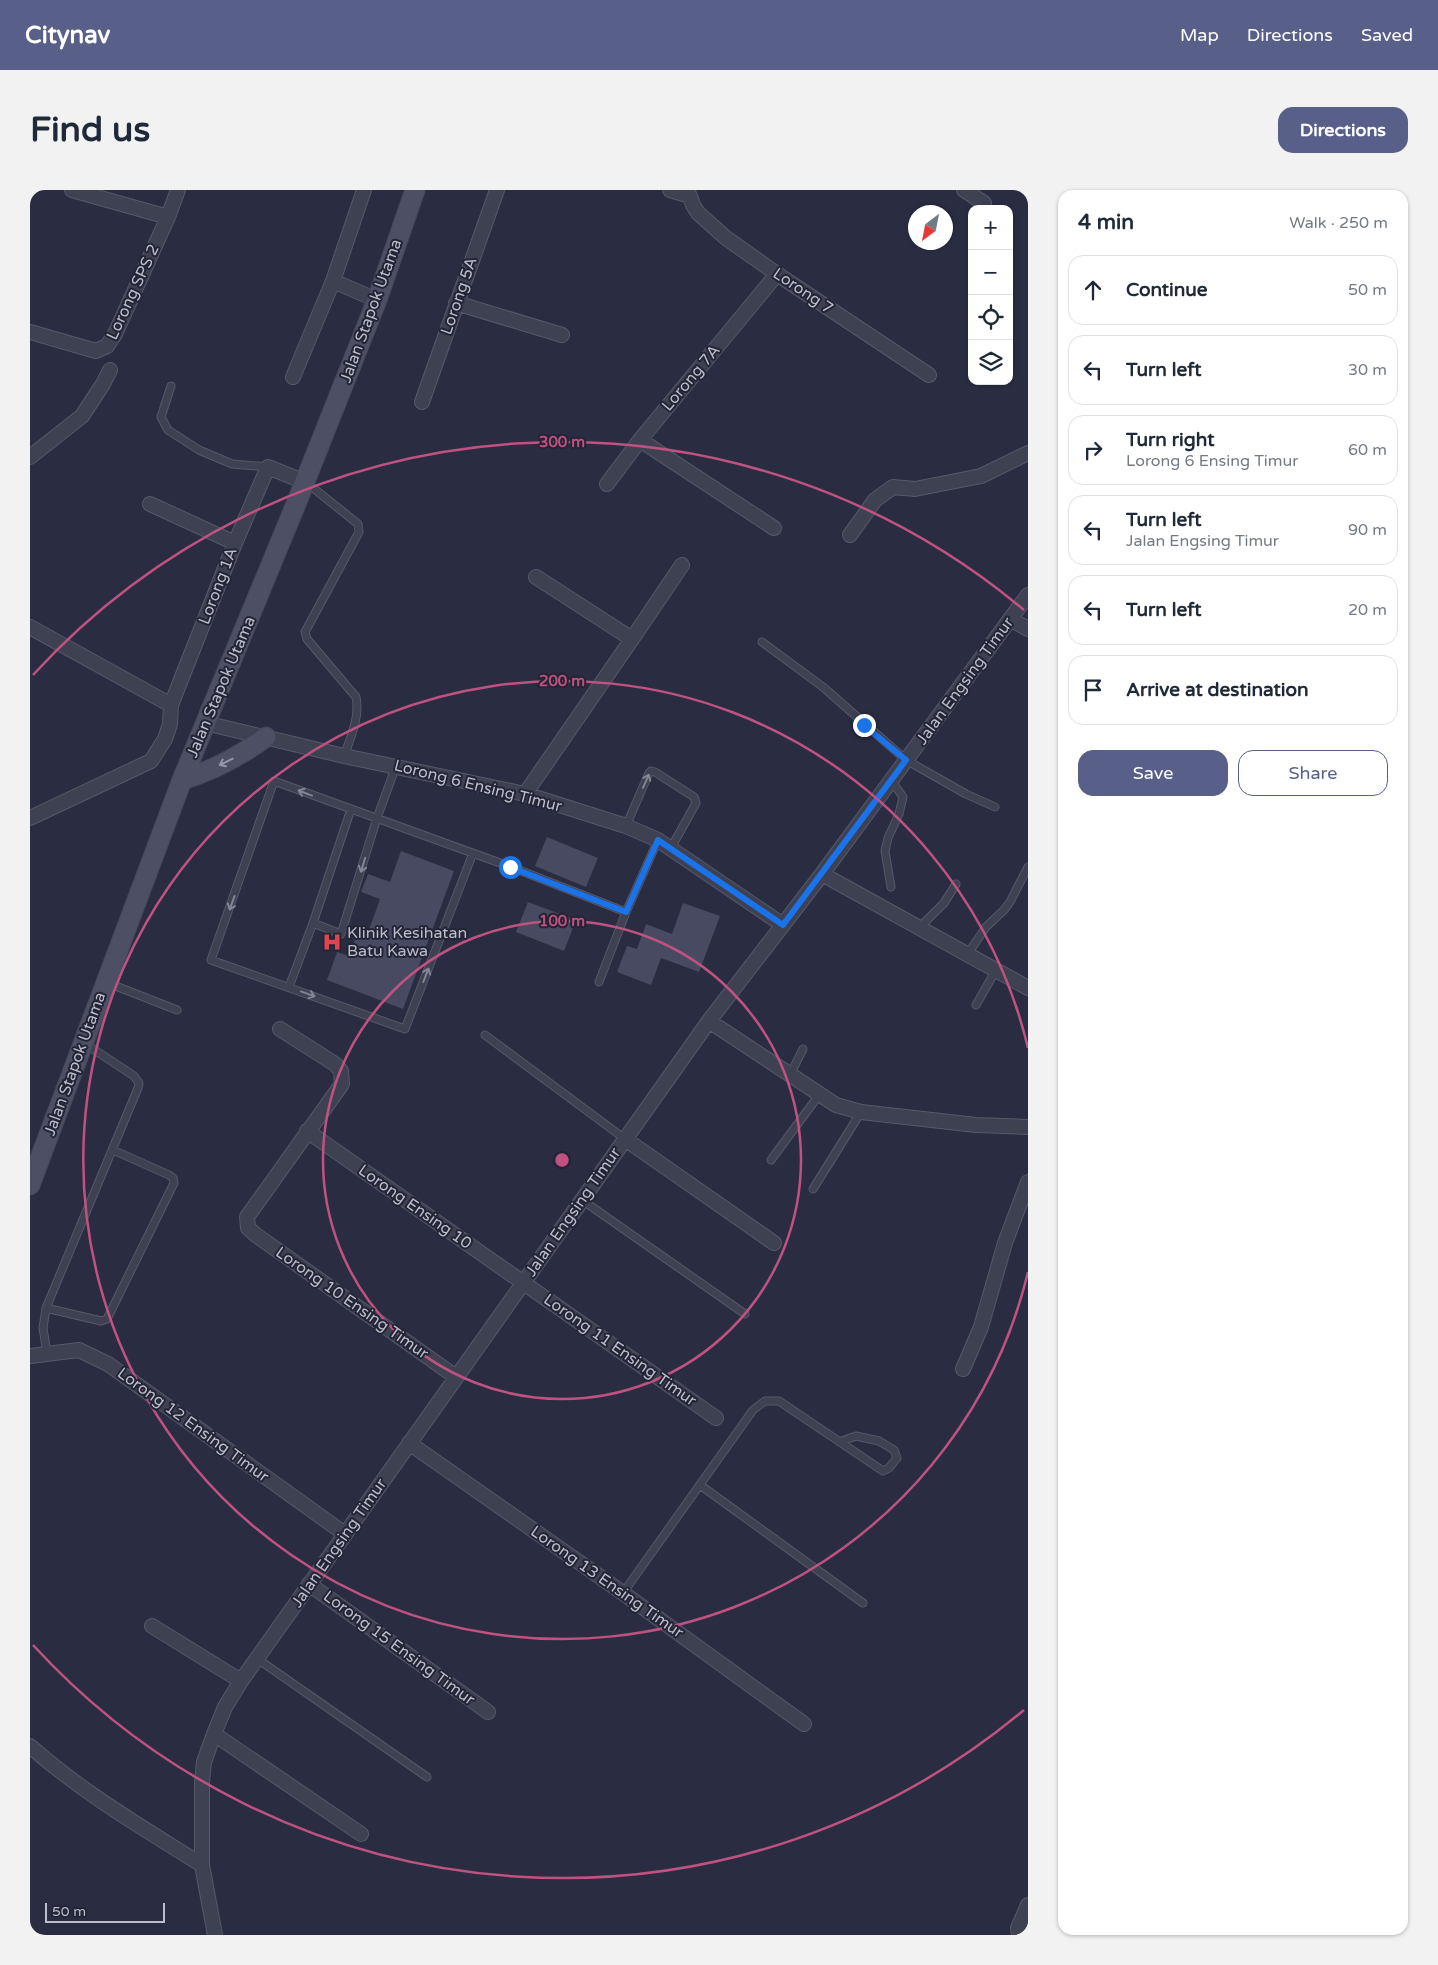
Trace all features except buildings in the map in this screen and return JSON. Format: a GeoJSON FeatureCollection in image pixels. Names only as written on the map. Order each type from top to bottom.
{"type":"FeatureCollection","features":[{"type":"Feature","properties":{"kind":"main road","name":"Jalan Stapok Utama"},"geometry":{"type":"LineString","coordinates":[[30,1185],[182,780],[378,300],[414,190]]}},
{"type":"Feature","properties":{"kind":"main road"},"geometry":{"type":"LineString","coordinates":[[182,780],[202,774],[248,751],[266,737]]}},
{"type":"Feature","properties":{"kind":"street"},"geometry":{"type":"LineString","coordinates":[[72,190],[168,217]]}},
{"type":"Feature","properties":{"kind":"street","name":"Lorong SPS 2"},"geometry":{"type":"LineString","coordinates":[[30,332],[96,351],[107,346],[116,334],[178,190]]}},
{"type":"Feature","properties":{"kind":"street"},"geometry":{"type":"LineString","coordinates":[[293,377],[332,280],[364,190]]}},
{"type":"Feature","properties":{"kind":"street","name":"Lorong 5A"},"geometry":{"type":"LineString","coordinates":[[422,402],[496,190]]}},
{"type":"Feature","properties":{"kind":"street"},"geometry":{"type":"LineString","coordinates":[[670,190],[696,193]]}},
{"type":"Feature","properties":{"kind":"street"},"geometry":{"type":"LineString","coordinates":[[964,190],[984,203]]}},
{"type":"Feature","properties":{"kind":"street","name":"Lorong 7"},"geometry":{"type":"LineString","coordinates":[[696,193],[693,206],[703,219],[726,238],[929,375]]}},
{"type":"Feature","properties":{"kind":"street","name":"Lorong 7A"},"geometry":{"type":"LineString","coordinates":[[607,484],[640,440],[777,274]]}},
{"type":"Feature","properties":{"kind":"street"},"geometry":{"type":"LineString","coordinates":[[332,280],[378,300]]}},
{"type":"Feature","properties":{"kind":"street"},"geometry":{"type":"LineString","coordinates":[[456,303],[562,335]]}},
{"type":"Feature","properties":{"kind":"street"},"geometry":{"type":"LineString","coordinates":[[30,457],[82,416],[110,370]]}},
{"type":"Feature","properties":{"kind":"street"},"geometry":{"type":"LineString","coordinates":[[640,440],[774,528]]}},
{"type":"Feature","properties":{"kind":"street"},"geometry":{"type":"LineString","coordinates":[[850,536],[875,500],[893,487],[915,489],[981,476],[1028,454]]}},
{"type":"Feature","properties":{"kind":"street"},"geometry":{"type":"LineString","coordinates":[[268,468],[305,482]]}},
{"type":"Feature","properties":{"kind":"street","name":"Lorong 1A"},"geometry":{"type":"LineString","coordinates":[[30,818],[151,761],[158,754],[170,724],[171,705],[234,543],[268,468]]}},
{"type":"Feature","properties":{"kind":"street"},"geometry":{"type":"LineString","coordinates":[[150,504],[234,543]]}},
{"type":"Feature","properties":{"kind":"street"},"geometry":{"type":"LineString","coordinates":[[525,794],[682,564]]}},
{"type":"Feature","properties":{"kind":"street"},"geometry":{"type":"LineString","coordinates":[[536,577],[632,639]]}},
{"type":"Feature","properties":{"kind":"street","name":"Jalan Engsing Timur"},"geometry":{"type":"LineString","coordinates":[[215,1935],[202,1865],[202,1782],[204,1762],[214,1734],[225,1707],[240,1681],[709,1021],[822,874],[1028,595]]}},
{"type":"Feature","properties":{"kind":"street"},"geometry":{"type":"LineString","coordinates":[[1010,620],[1028,629]]}},
{"type":"Feature","properties":{"kind":"street"},"geometry":{"type":"LineString","coordinates":[[30,627],[171,705]]}},
{"type":"Feature","properties":{"kind":"street","name":"Lorong 6 Ensing Timur"},"geometry":{"type":"LineString","coordinates":[[206,723],[344,756],[525,794],[626,826],[658,840],[783,925]]}},
{"type":"Feature","properties":{"kind":"street"},"geometry":{"type":"LineString","coordinates":[[822,874],[1028,988]]}},
{"type":"Feature","properties":{"kind":"street"},"geometry":{"type":"LineString","coordinates":[[709,1021],[836,1105],[861,1112],[976,1125],[1028,1127]]}},
{"type":"Feature","properties":{"kind":"street"},"geometry":{"type":"LineString","coordinates":[[280,1029],[335,1064],[341,1072],[342,1084],[307,1131]]}},
{"type":"Feature","properties":{"kind":"street","name":"Lorong 10 Ensing Timur"},"geometry":{"type":"LineString","coordinates":[[307,1131],[247,1217],[248,1228],[456,1377]]}},
{"type":"Feature","properties":{"kind":"street","name":"Lorong Ensing 10"},"geometry":{"type":"LineString","coordinates":[[307,1131],[523,1282]]}},
{"type":"Feature","properties":{"kind":"street"},"geometry":{"type":"LineString","coordinates":[[625,1139],[774,1243]]}},
{"type":"Feature","properties":{"kind":"street"},"geometry":{"type":"LineString","coordinates":[[963,1369],[981,1328],[1005,1243],[1028,1182]]}},
{"type":"Feature","properties":{"kind":"street","name":"Lorong 11 Ensing Timur"},"geometry":{"type":"LineString","coordinates":[[523,1282],[716,1418]]}},
{"type":"Feature","properties":{"kind":"street","name":"Lorong 12 Ensing Timur"},"geometry":{"type":"LineString","coordinates":[[30,1356],[80,1350],[108,1364],[345,1534]]}},
{"type":"Feature","properties":{"kind":"street","name":"Lorong 13 Ensing Timur"},"geometry":{"type":"LineString","coordinates":[[410,1443],[623,1593],[804,1724]]}},
{"type":"Feature","properties":{"kind":"street","name":"Lorong 15 Ensing Timur"},"geometry":{"type":"LineString","coordinates":[[309,1584],[488,1712]]}},
{"type":"Feature","properties":{"kind":"street"},"geometry":{"type":"LineString","coordinates":[[152,1626],[240,1681]]}},
{"type":"Feature","properties":{"kind":"street"},"geometry":{"type":"LineString","coordinates":[[214,1734],[361,1834]]}},
{"type":"Feature","properties":{"kind":"street"},"geometry":{"type":"LineString","coordinates":[[30,1746],[52,1766],[96,1799],[202,1865]]}},
{"type":"Feature","properties":{"kind":"street"},"geometry":{"type":"LineString","coordinates":[[1019,1935],[1018,1928],[1028,1905]]}},
{"type":"Feature","properties":{"kind":"lane"},"geometry":{"type":"LineString","coordinates":[[171,386],[161,417],[168,430],[199,450],[232,464],[268,468]]}},
{"type":"Feature","properties":{"kind":"lane"},"geometry":{"type":"LineString","coordinates":[[305,482],[358,524],[359,532],[305,632],[307,640],[356,697],[354,730],[344,756]]}},
{"type":"Feature","properties":{"kind":"lane"},"geometry":{"type":"LineString","coordinates":[[762,642],[823,687],[906,760],[966,794],[995,807]]}},
{"type":"Feature","properties":{"kind":"lane"},"geometry":{"type":"LineString","coordinates":[[313,923],[341,934],[377,818],[396,766]]}},
{"type":"Feature","properties":{"kind":"lane"},"geometry":{"type":"LineString","coordinates":[[626,826],[649,773],[651,771],[655,772],[694,797],[696,803],[670,848]]}},
{"type":"Feature","properties":{"kind":"lane"},"geometry":{"type":"LineString","coordinates":[[891,780],[903,797],[899,814],[888,838],[885,851],[891,887]]}},
{"type":"Feature","properties":{"kind":"lane"},"geometry":{"type":"LineString","coordinates":[[473,854],[405,1029],[211,960],[274,781],[377,818],[473,854],[626,912]]}},
{"type":"Feature","properties":{"kind":"lane"},"geometry":{"type":"LineString","coordinates":[[289,987],[313,923],[351,809]]}},
{"type":"Feature","properties":{"kind":"lane"},"geometry":{"type":"LineString","coordinates":[[599,982],[626,912],[658,840]]}},
{"type":"Feature","properties":{"kind":"lane"},"geometry":{"type":"LineString","coordinates":[[967,955],[986,927],[1010,902],[1028,867]]}},
{"type":"Feature","properties":{"kind":"lane"},"geometry":{"type":"LineString","coordinates":[[919,928],[944,903],[956,884]]}},
{"type":"Feature","properties":{"kind":"lane"},"geometry":{"type":"LineString","coordinates":[[976,1005],[996,970]]}},
{"type":"Feature","properties":{"kind":"lane"},"geometry":{"type":"LineString","coordinates":[[105,982],[178,1010]]}},
{"type":"Feature","properties":{"kind":"lane"},"geometry":{"type":"LineString","coordinates":[[485,1035],[625,1139]]}},
{"type":"Feature","properties":{"kind":"lane"},"geometry":{"type":"LineString","coordinates":[[47,1354],[43,1328],[46,1308],[139,1083],[134,1076],[84,1042]]}},
{"type":"Feature","properties":{"kind":"lane"},"geometry":{"type":"LineString","coordinates":[[790,1075],[803,1049]]}},
{"type":"Feature","properties":{"kind":"lane"},"geometry":{"type":"LineString","coordinates":[[771,1160],[819,1095]]}},
{"type":"Feature","properties":{"kind":"lane"},"geometry":{"type":"LineString","coordinates":[[813,1189],[861,1112]]}},
{"type":"Feature","properties":{"kind":"lane"},"geometry":{"type":"LineString","coordinates":[[46,1308],[101,1321],[107,1319],[174,1183],[173,1178],[169,1175],[112,1150]]}},
{"type":"Feature","properties":{"kind":"lane"},"geometry":{"type":"LineString","coordinates":[[582,1200],[745,1314]]}},
{"type":"Feature","properties":{"kind":"lane"},"geometry":{"type":"LineString","coordinates":[[623,1593],[753,1410],[765,1401],[779,1401],[839,1442],[883,1471],[889,1468],[897,1458],[894,1450],[879,1441],[856,1436],[839,1442]]}},
{"type":"Feature","properties":{"kind":"lane"},"geometry":{"type":"LineString","coordinates":[[700,1485],[863,1603]]}},
{"type":"Feature","properties":{"kind":"lane"},"geometry":{"type":"LineString","coordinates":[[256,1658],[427,1777]]}},
{"type":"Feature","properties":{"kind":"place","name":"Klinik Kesihatan Batu Kawa"},"geometry":{"type":"Point","coordinates":[332,942]}},
{"type":"Feature","properties":{"kind":"route"},"geometry":{"type":"LineString","coordinates":[[510,867],[626,912],[658,840],[783,925],[906,760],[864,725]]}}]}
